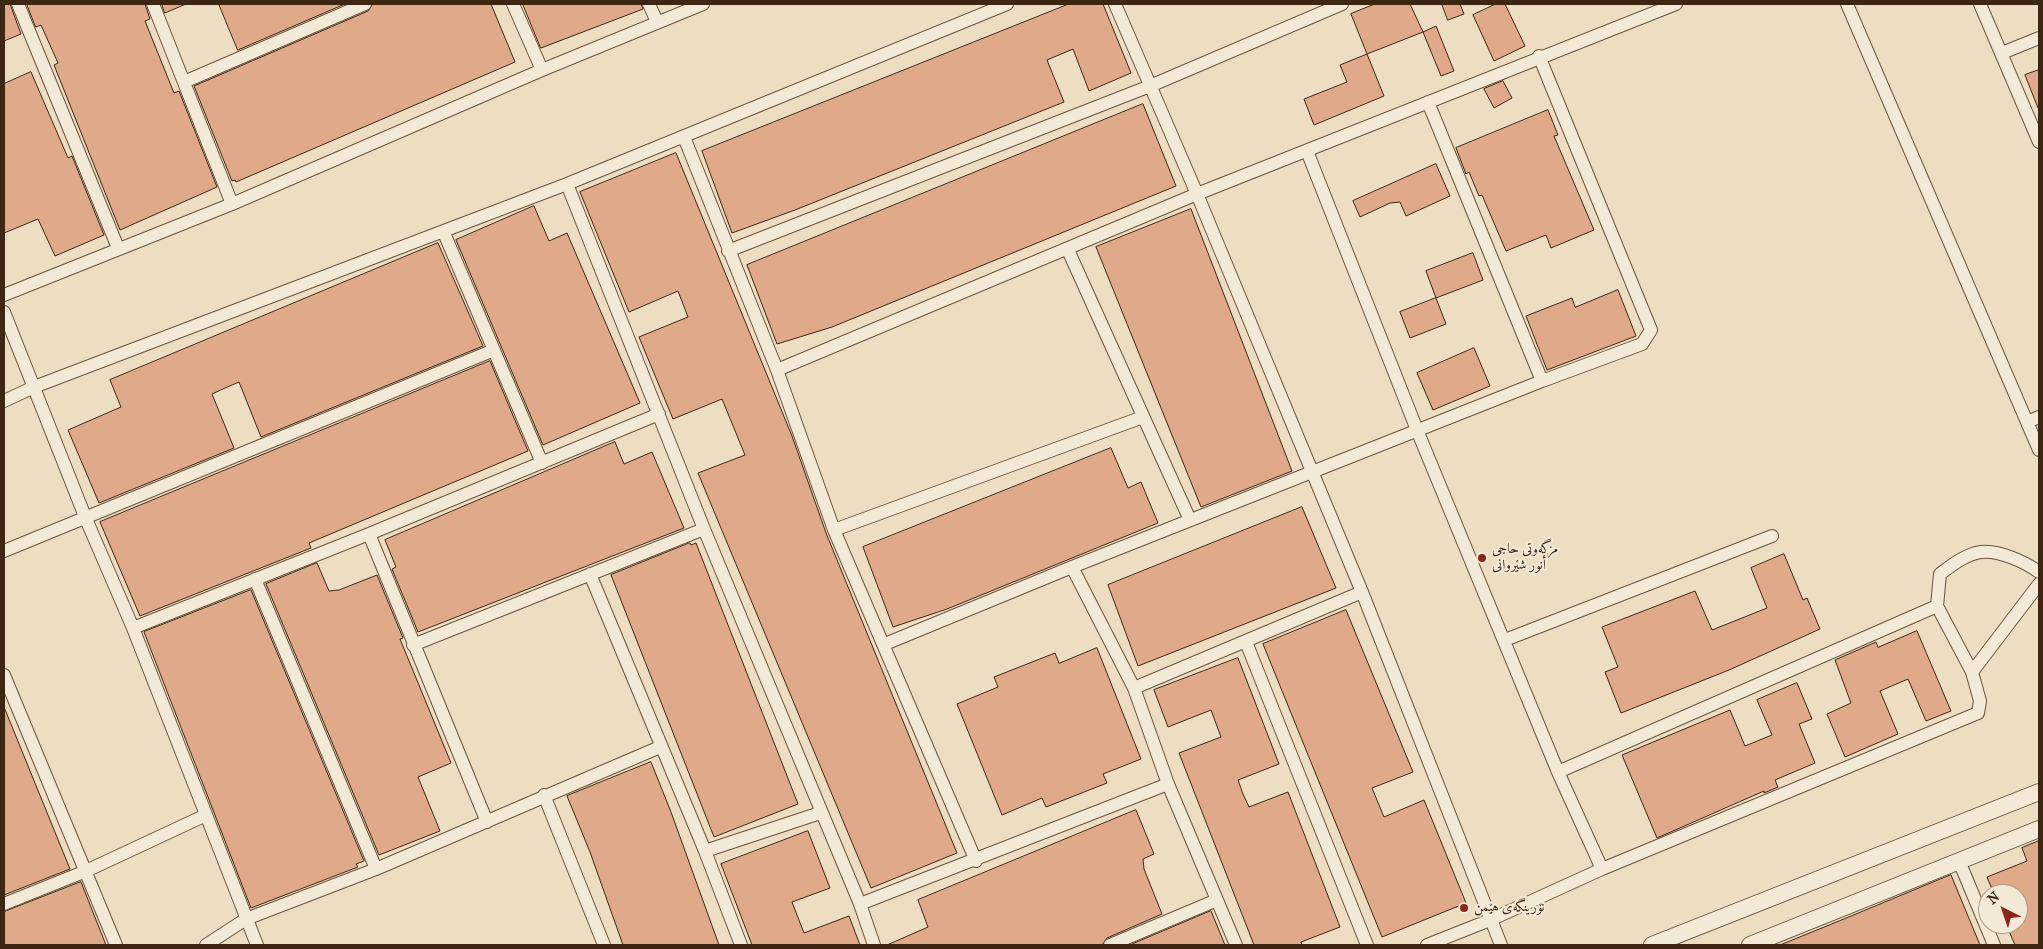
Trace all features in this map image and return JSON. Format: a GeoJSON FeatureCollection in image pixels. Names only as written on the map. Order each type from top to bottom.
{"type":"FeatureCollection","features":[{"type":"Feature","properties":{"kind":"street"},"geometry":{"type":"LineString","coordinates":[[18,4],[118,248]]}},
{"type":"Feature","properties":{"kind":"street"},"geometry":{"type":"LineString","coordinates":[[153,4],[232,204]]}},
{"type":"Feature","properties":{"kind":"street"},"geometry":{"type":"LineString","coordinates":[[184,82],[365,4]]}},
{"type":"Feature","properties":{"kind":"street"},"geometry":{"type":"LineString","coordinates":[[513,4],[542,70]]}},
{"type":"Feature","properties":{"kind":"street"},"geometry":{"type":"LineString","coordinates":[[649,4],[657,22]]}},
{"type":"Feature","properties":{"kind":"street"},"geometry":{"type":"LineString","coordinates":[[4,295],[232,204],[542,70],[703,4]]}},
{"type":"Feature","properties":{"kind":"street"},"geometry":{"type":"LineString","coordinates":[[4,401],[34,387],[444,233],[1008,4]]}},
{"type":"Feature","properties":{"kind":"street"},"geometry":{"type":"LineString","coordinates":[[1114,4],[1198,194],[1362,592],[1501,945]]}},
{"type":"Feature","properties":{"kind":"street"},"geometry":{"type":"LineString","coordinates":[[728,251],[1150,86],[1342,4]]}},
{"type":"Feature","properties":{"kind":"street"},"geometry":{"type":"LineString","coordinates":[[776,370],[1068,250],[1198,194],[1540,56],[1676,4]]}},
{"type":"Feature","properties":{"kind":"street"},"geometry":{"type":"LineString","coordinates":[[1847,4],[2033,419],[2039,450]]}},
{"type":"Feature","properties":{"kind":"street"},"geometry":{"type":"LineString","coordinates":[[1980,4],[2039,142]]}},
{"type":"Feature","properties":{"kind":"street"},"geometry":{"type":"LineString","coordinates":[[2002,53],[2039,38]]}},
{"type":"Feature","properties":{"kind":"street"},"geometry":{"type":"LineString","coordinates":[[885,644],[1072,566],[1542,380],[1642,344],[1651,330],[1540,56]]}},
{"type":"Feature","properties":{"kind":"street"},"geometry":{"type":"LineString","coordinates":[[1428,102],[1542,380]]}},
{"type":"Feature","properties":{"kind":"street"},"geometry":{"type":"LineString","coordinates":[[684,137],[776,370],[834,530],[885,644],[976,860]]}},
{"type":"Feature","properties":{"kind":"street"},"geometry":{"type":"LineString","coordinates":[[1307,151],[1417,430],[1506,640],[1558,772],[1602,869]]}},
{"type":"Feature","properties":{"kind":"street"},"geometry":{"type":"LineString","coordinates":[[567,184],[704,529],[820,813],[860,904],[874,945]]}},
{"type":"Feature","properties":{"kind":"street"},"geometry":{"type":"LineString","coordinates":[[444,233],[542,463]]}},
{"type":"Feature","properties":{"kind":"street"},"geometry":{"type":"LineString","coordinates":[[1068,250],[1190,520]]}},
{"type":"Feature","properties":{"kind":"street"},"geometry":{"type":"LineString","coordinates":[[4,312],[86,519],[133,628],[257,945]]}},
{"type":"Feature","properties":{"kind":"street"},"geometry":{"type":"LineString","coordinates":[[4,551],[86,519],[494,350]]}},
{"type":"Feature","properties":{"kind":"street"},"geometry":{"type":"LineString","coordinates":[[133,628],[369,534],[659,414]]}},
{"type":"Feature","properties":{"kind":"street"},"geometry":{"type":"LineString","coordinates":[[834,530],[1143,417]]}},
{"type":"Feature","properties":{"kind":"street"},"geometry":{"type":"LineString","coordinates":[[413,645],[704,529]]}},
{"type":"Feature","properties":{"kind":"street"},"geometry":{"type":"LineString","coordinates":[[369,534],[487,822]]}},
{"type":"Feature","properties":{"kind":"street"},"geometry":{"type":"LineString","coordinates":[[1506,640],[1772,536]]}},
{"type":"Feature","properties":{"kind":"street"},"geometry":{"type":"LineString","coordinates":[[1427,945],[1490,920],[1602,869],[1978,713],[1980,701],[1972,672],[1937,606],[1940,574],[1961,559],[1981,552],[2004,555],[2039,572]]}},
{"type":"Feature","properties":{"kind":"street"},"geometry":{"type":"LineString","coordinates":[[1072,566],[1134,688],[1168,784],[1236,945]]}},
{"type":"Feature","properties":{"kind":"street"},"geometry":{"type":"LineString","coordinates":[[590,574],[660,747],[705,851],[741,945]]}},
{"type":"Feature","properties":{"kind":"street"},"geometry":{"type":"LineString","coordinates":[[255,579],[376,869]]}},
{"type":"Feature","properties":{"kind":"street"},"geometry":{"type":"LineString","coordinates":[[1972,672],[2039,584]]}},
{"type":"Feature","properties":{"kind":"street"},"geometry":{"type":"LineString","coordinates":[[1134,688],[1362,592]]}},
{"type":"Feature","properties":{"kind":"street"},"geometry":{"type":"LineString","coordinates":[[1558,772],[1937,606]]}},
{"type":"Feature","properties":{"kind":"street"},"geometry":{"type":"LineString","coordinates":[[1246,642],[1367,945]]}},
{"type":"Feature","properties":{"kind":"street"},"geometry":{"type":"LineString","coordinates":[[4,675],[116,945]]}},
{"type":"Feature","properties":{"kind":"street"},"geometry":{"type":"LineString","coordinates":[[206,945],[246,918],[376,869],[660,747]]}},
{"type":"Feature","properties":{"kind":"street"},"geometry":{"type":"LineString","coordinates":[[860,904],[1168,784]]}},
{"type":"Feature","properties":{"kind":"street"},"geometry":{"type":"LineString","coordinates":[[1652,945],[2039,792]]}},
{"type":"Feature","properties":{"kind":"street"},"geometry":{"type":"LineString","coordinates":[[544,796],[604,945]]}},
{"type":"Feature","properties":{"kind":"street"},"geometry":{"type":"LineString","coordinates":[[705,851],[820,813]]}},
{"type":"Feature","properties":{"kind":"street"},"geometry":{"type":"LineString","coordinates":[[4,904],[86,871],[206,815]]}},
{"type":"Feature","properties":{"kind":"street"},"geometry":{"type":"LineString","coordinates":[[1750,945],[2039,829]]}},
{"type":"Feature","properties":{"kind":"street"},"geometry":{"type":"LineString","coordinates":[[1959,861],[1994,945]]}},
{"type":"Feature","properties":{"kind":"street"},"geometry":{"type":"LineString","coordinates":[[1110,945],[1217,900]]}},
{"type":"Feature","properties":{"kind":"building"},"geometry":{"type":"Polygon","coordinates":[[[4,4],[10,4],[21,34],[4,41],[4,4]]]}},
{"type":"Feature","properties":{"kind":"building"},"geometry":{"type":"Polygon","coordinates":[[[27,4],[145,4],[150,19],[145,21],[174,93],[179,91],[217,187],[120,230],[54,65],[58,63],[41,25],[36,27],[27,4]]]}},
{"type":"Feature","properties":{"kind":"building"},"geometry":{"type":"Polygon","coordinates":[[[162,4],[186,4],[165,13],[162,4]]]}},
{"type":"Feature","properties":{"kind":"building"},"geometry":{"type":"Polygon","coordinates":[[[219,4],[345,4],[238,50],[219,4]]]}},
{"type":"Feature","properties":{"kind":"building"},"geometry":{"type":"Polygon","coordinates":[[[373,4],[491,4],[515,62],[236,182],[235,180],[232,181],[194,86],[368,11],[373,4]]]}},
{"type":"Feature","properties":{"kind":"building"},"geometry":{"type":"Polygon","coordinates":[[[523,4],[641,4],[643,9],[541,48],[523,4]]]}},
{"type":"Feature","properties":{"kind":"building"},"geometry":{"type":"Polygon","coordinates":[[[1069,4],[1103,4],[1131,73],[1089,91],[1073,49],[1047,60],[1064,102],[795,210],[732,233],[702,151],[1069,4]]]}},
{"type":"Feature","properties":{"kind":"building"},"geometry":{"type":"Polygon","coordinates":[[[1375,4],[1410,4],[1423,32],[1367,54],[1351,14],[1375,4]]]}},
{"type":"Feature","properties":{"kind":"building"},"geometry":{"type":"Polygon","coordinates":[[[1442,4],[1460,4],[1464,14],[1448,20],[1442,4]]]}},
{"type":"Feature","properties":{"kind":"building"},"geometry":{"type":"Polygon","coordinates":[[[1496,4],[1505,4],[1525,46],[1494,61],[1473,15],[1496,4]]]}},
{"type":"Feature","properties":{"kind":"building"},"geometry":{"type":"Polygon","coordinates":[[[1436,26],[1454,71],[1441,76],[1423,32],[1436,26]]]}},
{"type":"Feature","properties":{"kind":"building"},"geometry":{"type":"Polygon","coordinates":[[[1367,54],[1384,96],[1314,125],[1304,99],[1347,82],[1340,65],[1367,54]]]}},
{"type":"Feature","properties":{"kind":"building"},"geometry":{"type":"Polygon","coordinates":[[[2039,70],[2039,108],[2038,108],[2025,75],[2039,70]]]}},
{"type":"Feature","properties":{"kind":"building"},"geometry":{"type":"Polygon","coordinates":[[[31,72],[68,158],[72,156],[104,235],[55,256],[38,219],[4,233],[4,84],[31,72]]]}},
{"type":"Feature","properties":{"kind":"building"},"geometry":{"type":"Polygon","coordinates":[[[1503,81],[1512,98],[1494,108],[1484,89],[1503,81]]]}},
{"type":"Feature","properties":{"kind":"building"},"geometry":{"type":"Polygon","coordinates":[[[1143,104],[1176,186],[832,327],[777,344],[747,265],[1143,104]]]}},
{"type":"Feature","properties":{"kind":"building"},"geometry":{"type":"Polygon","coordinates":[[[1548,110],[1558,135],[1554,136],[1594,230],[1551,248],[1546,235],[1506,251],[1482,195],[1479,196],[1469,172],[1466,174],[1456,148],[1548,110]]]}},
{"type":"Feature","properties":{"kind":"building"},"geometry":{"type":"Polygon","coordinates":[[[676,153],[792,436],[826,533],[957,853],[871,888],[698,473],[745,455],[722,399],[673,419],[639,337],[688,317],[678,291],[629,312],[580,192],[676,153]]]}},
{"type":"Feature","properties":{"kind":"building"},"geometry":{"type":"Polygon","coordinates":[[[1436,164],[1450,196],[1406,216],[1400,202],[1390,203],[1360,217],[1353,201],[1436,164]]]}},
{"type":"Feature","properties":{"kind":"building"},"geometry":{"type":"Polygon","coordinates":[[[534,206],[549,241],[567,233],[640,403],[543,445],[456,240],[534,206]]]}},
{"type":"Feature","properties":{"kind":"building"},"geometry":{"type":"Polygon","coordinates":[[[1191,209],[1292,471],[1201,507],[1096,247],[1191,209]]]}},
{"type":"Feature","properties":{"kind":"building"},"geometry":{"type":"Polygon","coordinates":[[[438,243],[483,346],[261,437],[239,382],[212,394],[234,448],[99,503],[68,430],[121,407],[110,380],[438,243]]]}},
{"type":"Feature","properties":{"kind":"building"},"geometry":{"type":"Polygon","coordinates":[[[1473,253],[1483,280],[1436,298],[1426,271],[1473,253]]]}},
{"type":"Feature","properties":{"kind":"building"},"geometry":{"type":"Polygon","coordinates":[[[1618,290],[1636,336],[1547,370],[1526,316],[1572,298],[1575,307],[1618,290]]]}},
{"type":"Feature","properties":{"kind":"building"},"geometry":{"type":"Polygon","coordinates":[[[1436,298],[1446,324],[1410,338],[1400,312],[1436,298]]]}},
{"type":"Feature","properties":{"kind":"building"},"geometry":{"type":"Polygon","coordinates":[[[1474,348],[1490,386],[1433,410],[1417,373],[1474,348]]]}},
{"type":"Feature","properties":{"kind":"building"},"geometry":{"type":"Polygon","coordinates":[[[490,361],[528,451],[309,543],[311,548],[140,616],[100,522],[490,361]]]}},
{"type":"Feature","properties":{"kind":"building"},"geometry":{"type":"Polygon","coordinates":[[[615,442],[624,464],[652,452],[684,528],[418,632],[392,569],[396,567],[385,540],[615,442]]]}},
{"type":"Feature","properties":{"kind":"building"},"geometry":{"type":"Polygon","coordinates":[[[1111,448],[1128,488],[1141,482],[1158,523],[947,609],[893,627],[863,547],[1111,448]]]}},
{"type":"Feature","properties":{"kind":"building"},"geometry":{"type":"Polygon","coordinates":[[[1302,507],[1336,588],[1138,666],[1108,585],[1302,507]]]}},
{"type":"Feature","properties":{"kind":"building"},"geometry":{"type":"Polygon","coordinates":[[[690,543],[691,545],[696,543],[798,804],[714,837],[611,575],[690,543]]]}},
{"type":"Feature","properties":{"kind":"building"},"geometry":{"type":"Polygon","coordinates":[[[1784,554],[1803,600],[1807,598],[1820,629],[1729,670],[1621,713],[1605,672],[1618,667],[1602,627],[1695,591],[1712,630],[1767,608],[1751,568],[1784,554]]]}},
{"type":"Feature","properties":{"kind":"building"},"geometry":{"type":"Polygon","coordinates":[[[317,563],[329,591],[339,590],[377,575],[403,638],[400,639],[451,763],[418,777],[440,831],[379,855],[266,584],[317,563]]]}},
{"type":"Feature","properties":{"kind":"building"},"geometry":{"type":"Polygon","coordinates":[[[251,590],[364,861],[356,864],[358,867],[251,908],[144,632],[251,590]]]}},
{"type":"Feature","properties":{"kind":"building"},"geometry":{"type":"Polygon","coordinates":[[[1346,610],[1413,772],[1372,788],[1384,817],[1424,800],[1466,903],[1382,937],[1263,644],[1346,610]]]}},
{"type":"Feature","properties":{"kind":"building"},"geometry":{"type":"Polygon","coordinates":[[[1917,631],[1951,711],[1926,721],[1908,679],[1880,691],[1898,734],[1845,757],[1827,714],[1851,703],[1835,660],[1876,642],[1878,647],[1917,631]]]}},
{"type":"Feature","properties":{"kind":"building"},"geometry":{"type":"Polygon","coordinates":[[[1097,648],[1141,759],[1103,774],[1107,783],[1046,807],[1042,798],[1002,815],[957,704],[998,687],[994,677],[1055,653],[1059,663],[1097,648]]]}},
{"type":"Feature","properties":{"kind":"building"},"geometry":{"type":"Polygon","coordinates":[[[1238,658],[1279,764],[1238,780],[1243,794],[1249,807],[1288,792],[1340,927],[1301,942],[1302,945],[1254,945],[1179,753],[1221,737],[1211,710],[1168,727],[1154,690],[1238,658]]]}},
{"type":"Feature","properties":{"kind":"building"},"geometry":{"type":"Polygon","coordinates":[[[1797,683],[1812,719],[1799,724],[1815,763],[1775,780],[1778,787],[1764,793],[1764,791],[1657,838],[1622,755],[1730,710],[1745,746],[1772,735],[1757,700],[1797,683]]]}},
{"type":"Feature","properties":{"kind":"building"},"geometry":{"type":"Polygon","coordinates":[[[4,707],[70,869],[4,895],[4,707]]]}},
{"type":"Feature","properties":{"kind":"building"},"geometry":{"type":"Polygon","coordinates":[[[651,762],[719,945],[623,945],[590,852],[567,796],[651,762]]]}},
{"type":"Feature","properties":{"kind":"building"},"geometry":{"type":"Polygon","coordinates":[[[1136,810],[1154,854],[1143,859],[1144,869],[1162,914],[1107,938],[1102,945],[887,945],[928,927],[918,900],[1136,810]]]}},
{"type":"Feature","properties":{"kind":"building"},"geometry":{"type":"Polygon","coordinates":[[[808,831],[830,888],[792,902],[804,933],[849,916],[860,945],[752,945],[721,864],[808,831]]]}},
{"type":"Feature","properties":{"kind":"building"},"geometry":{"type":"Polygon","coordinates":[[[2039,841],[2039,945],[2015,945],[2010,934],[2028,934],[2028,884],[1990,884],[1987,877],[2027,861],[2022,848],[2039,841]]]}},
{"type":"Feature","properties":{"kind":"building"},"geometry":{"type":"Polygon","coordinates":[[[1951,875],[1980,945],[1780,945],[1839,921],[1951,875]]]}},
{"type":"Feature","properties":{"kind":"building"},"geometry":{"type":"Polygon","coordinates":[[[81,882],[106,945],[4,945],[4,912],[81,882]]]}},
{"type":"Feature","properties":{"kind":"building"},"geometry":{"type":"Polygon","coordinates":[[[1211,911],[1225,945],[1130,945],[1211,911]]]}},
{"type":"Feature","properties":{"kind":"place","name":"مزگەوتی حاجی أنور شێروانی"},"geometry":{"type":"Point","coordinates":[1482,558]}},
{"type":"Feature","properties":{"kind":"place","name":"نۆرینگه‌ی هێمن"},"geometry":{"type":"Point","coordinates":[1464,908]}}]}
